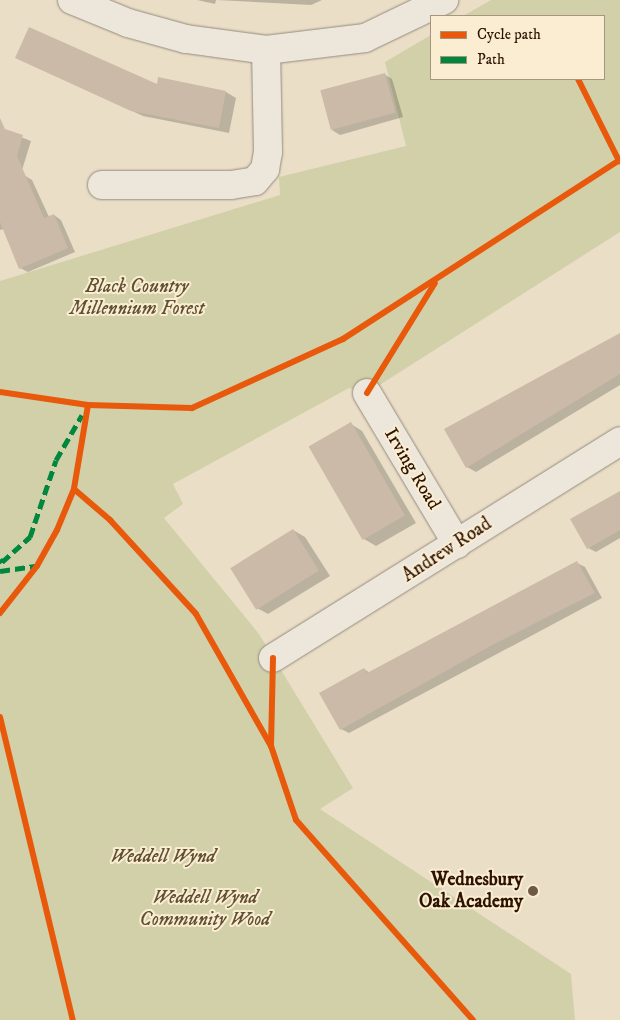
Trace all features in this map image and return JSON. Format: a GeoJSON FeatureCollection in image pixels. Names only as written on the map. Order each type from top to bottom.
{"type":"FeatureCollection","features":[{"type":"Feature","properties":{"kind":"street"},"geometry":{"type":"LineString","coordinates":[[72,0],[128,23],[186,39],[266,50],[365,38],[444,0]]}},
{"type":"Feature","properties":{"kind":"street"},"geometry":{"type":"LineString","coordinates":[[102,185],[231,184],[255,180],[265,169],[268,152],[266,50]]}},
{"type":"Feature","properties":{"kind":"street","name":"Irving Road"},"geometry":{"type":"LineString","coordinates":[[367,393],[457,544]]}},
{"type":"Feature","properties":{"kind":"street","name":"Andrew Road"},"geometry":{"type":"LineString","coordinates":[[273,658],[620,441]]}},
{"type":"Feature","properties":{"kind":"green space","name":"Weddell Wynd"},"geometry":{"type":"Polygon","coordinates":[[[491,0],[620,0],[620,232],[367,393],[349,388],[173,484],[183,504],[164,518],[259,634],[353,788],[320,809],[571,974],[575,1020],[0,1020],[0,281],[280,195],[279,177],[406,146],[385,62],[430,36],[430,80],[605,80],[605,15],[465,15],[491,0]]]}},
{"type":"Feature","properties":{"kind":"building"},"geometry":{"type":"Polygon","coordinates":[[[29,27],[157,84],[158,77],[226,91],[219,128],[131,111],[15,58],[29,27]]]}},
{"type":"Feature","properties":{"kind":"building"},"geometry":{"type":"Polygon","coordinates":[[[385,73],[396,113],[331,130],[320,90],[385,73]]]}},
{"type":"Feature","properties":{"kind":"building"},"geometry":{"type":"Polygon","coordinates":[[[0,118],[5,129],[23,135],[17,156],[44,218],[54,214],[68,248],[19,269],[0,222],[0,118]]]}},
{"type":"Feature","properties":{"kind":"building"},"geometry":{"type":"Polygon","coordinates":[[[620,333],[620,374],[466,468],[444,429],[620,333]]]}},
{"type":"Feature","properties":{"kind":"building"},"geometry":{"type":"Polygon","coordinates":[[[351,422],[405,516],[363,540],[309,446],[351,422]]]}},
{"type":"Feature","properties":{"kind":"building"},"geometry":{"type":"Polygon","coordinates":[[[620,491],[620,530],[587,549],[570,519],[620,491]]]}},
{"type":"Feature","properties":{"kind":"building"},"geometry":{"type":"Polygon","coordinates":[[[293,529],[319,571],[256,610],[230,568],[293,529]]]}},
{"type":"Feature","properties":{"kind":"building"},"geometry":{"type":"Polygon","coordinates":[[[577,561],[595,593],[496,643],[340,730],[319,693],[364,668],[367,673],[577,561]]]}},
{"type":"Feature","properties":{"kind":"marked path"},"geometry":{"type":"LineString","coordinates":[[0,559],[2,562],[30,537],[56,460],[82,415]]}},
{"type":"Feature","properties":{"kind":"marked path"},"geometry":{"type":"LineString","coordinates":[[0,571],[37,566]]}},
{"type":"Feature","properties":{"kind":"cycle path"},"geometry":{"type":"LineString","coordinates":[[578,80],[619,161]]}},
{"type":"Feature","properties":{"kind":"cycle path"},"geometry":{"type":"LineString","coordinates":[[88,405],[192,408],[343,339],[620,160]]}},
{"type":"Feature","properties":{"kind":"cycle path"},"geometry":{"type":"LineString","coordinates":[[367,393],[435,283]]}},
{"type":"Feature","properties":{"kind":"cycle path"},"geometry":{"type":"LineString","coordinates":[[0,392],[88,405],[74,489],[57,530],[37,566],[0,613]]}},
{"type":"Feature","properties":{"kind":"cycle path"},"geometry":{"type":"LineString","coordinates":[[74,489],[110,520],[196,614],[271,746],[296,820],[473,1020]]}},
{"type":"Feature","properties":{"kind":"cycle path"},"geometry":{"type":"LineString","coordinates":[[271,746],[273,658]]}},
{"type":"Feature","properties":{"kind":"cycle path"},"geometry":{"type":"LineString","coordinates":[[0,717],[73,1020]]}},
{"type":"Feature","properties":{"kind":"place","name":"Wednesbury Oak Academy"},"geometry":{"type":"Point","coordinates":[533,891]}},
{"type":"Feature","properties":{"kind":"park label","name":"Black Country Millennium Forest"},"geometry":{"type":"Point","coordinates":[137,298]}},
{"type":"Feature","properties":{"kind":"park label","name":"Weddell Wynd Community Wood"},"geometry":{"type":"Point","coordinates":[205,909]}}]}
